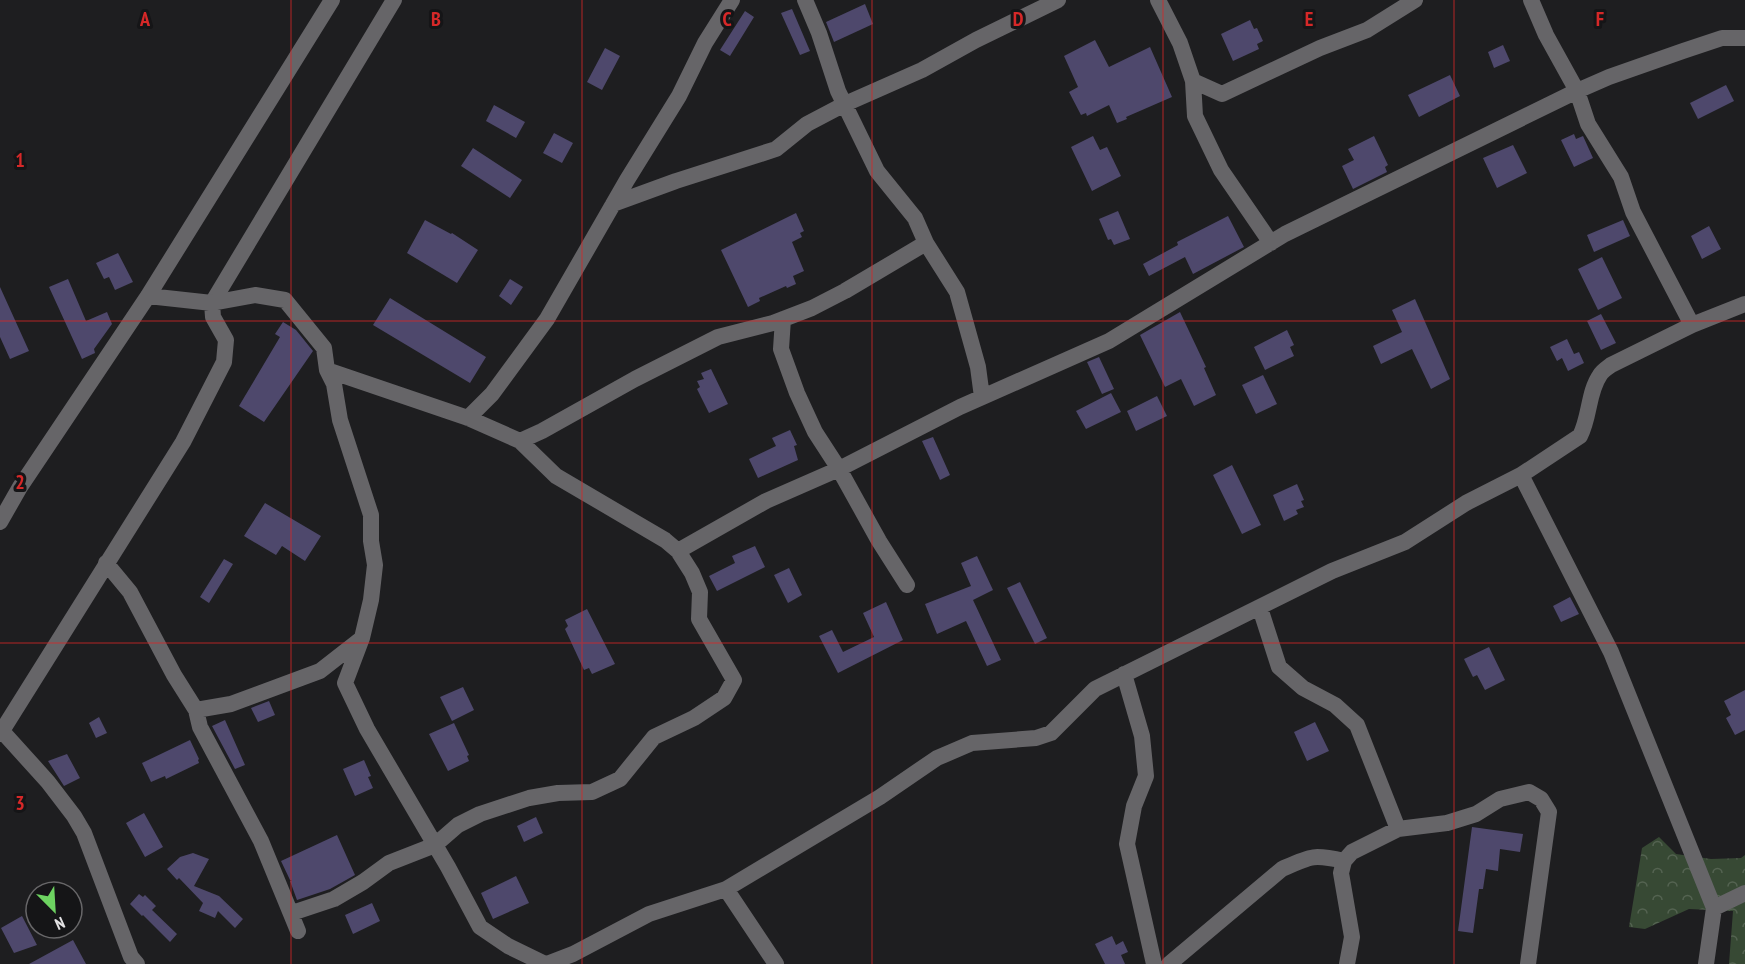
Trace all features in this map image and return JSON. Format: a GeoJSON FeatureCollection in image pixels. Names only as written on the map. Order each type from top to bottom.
{"type":"FeatureCollection","features":[{"type":"Feature","properties":{"kind":"street"},"geometry":{"type":"LineString","coordinates":[[0,522],[20,486],[148,296],[332,0]]}},
{"type":"Feature","properties":{"kind":"street"},"geometry":{"type":"LineString","coordinates":[[137,964],[131,957],[84,833],[74,816],[1,732],[183,442],[224,362],[226,340],[213,316],[212,303],[394,0]]}},
{"type":"Feature","properties":{"kind":"street"},"geometry":{"type":"LineString","coordinates":[[468,418],[492,394],[547,319],[679,96],[705,43],[732,0]]}},
{"type":"Feature","properties":{"kind":"street"},"geometry":{"type":"LineString","coordinates":[[805,0],[819,33],[838,91],[877,171],[915,218],[926,243],[957,292],[978,367],[982,397]]}},
{"type":"Feature","properties":{"kind":"street"},"geometry":{"type":"LineString","coordinates":[[613,204],[776,149],[807,124],[922,70],[976,40],[1058,0]]}},
{"type":"Feature","properties":{"kind":"street"},"geometry":{"type":"LineString","coordinates":[[1158,0],[1180,44],[1193,81],[1195,116],[1221,170],[1271,243]]}},
{"type":"Feature","properties":{"kind":"street"},"geometry":{"type":"LineString","coordinates":[[1193,81],[1222,94],[1320,48],[1367,30],[1415,0]]}},
{"type":"Feature","properties":{"kind":"street"},"geometry":{"type":"LineString","coordinates":[[1531,0],[1546,36],[1576,91],[1588,124],[1621,177],[1633,212],[1692,325]]}},
{"type":"Feature","properties":{"kind":"street"},"geometry":{"type":"LineString","coordinates":[[678,551],[766,501],[839,469],[982,397],[1108,341],[1271,243],[1576,91],[1609,77],[1722,38],[1745,38]]}},
{"type":"Feature","properties":{"kind":"street"},"geometry":{"type":"LineString","coordinates":[[520,441],[718,337],[783,319],[812,308],[926,243]]}},
{"type":"Feature","properties":{"kind":"street"},"geometry":{"type":"LineString","coordinates":[[148,296],[212,303],[255,295],[285,300],[324,348],[327,370],[334,384],[340,420],[371,515],[371,541],[375,565],[371,600],[362,638],[345,683],[368,729],[480,927],[508,946],[546,964],[574,959],[642,917],[726,889],[880,797],[937,758],[972,743],[1036,738],[1051,733],[1095,689],[1332,571],[1405,542],[1466,503],[1521,475],[1580,436],[1586,426],[1600,375],[1611,365],[1692,325],[1745,304]]}},
{"type":"Feature","properties":{"kind":"street"},"geometry":{"type":"LineString","coordinates":[[783,319],[781,349],[797,393],[815,432],[907,585]]}},
{"type":"Feature","properties":{"kind":"street"},"geometry":{"type":"LineString","coordinates":[[292,913],[334,899],[389,863],[435,846],[458,825],[480,814],[529,798],[558,793],[592,792],[620,779],[654,737],[694,718],[724,698],[734,680],[699,619],[700,592],[692,573],[678,551],[665,540],[556,476],[520,441],[468,418],[327,370]]}},
{"type":"Feature","properties":{"kind":"street"},"geometry":{"type":"LineString","coordinates":[[1521,475],[1611,652],[1714,908],[1707,964]]}},
{"type":"Feature","properties":{"kind":"street"},"geometry":{"type":"LineString","coordinates":[[106,563],[130,592],[162,654],[196,710],[200,727],[261,842],[298,931]]}},
{"type":"Feature","properties":{"kind":"street"},"geometry":{"type":"LineString","coordinates":[[1260,608],[1279,667],[1303,688],[1335,705],[1357,725],[1398,829]]}},
{"type":"Feature","properties":{"kind":"street"},"geometry":{"type":"LineString","coordinates":[[196,710],[231,704],[320,671],[362,638]]}},
{"type":"Feature","properties":{"kind":"street"},"geometry":{"type":"LineString","coordinates":[[1124,674],[1142,736],[1146,776],[1134,806],[1127,844],[1154,964]]}},
{"type":"Feature","properties":{"kind":"street"},"geometry":{"type":"LineString","coordinates":[[1347,964],[1352,937],[1341,873],[1344,861],[1352,852],[1398,829],[1447,823],[1476,814],[1500,799],[1529,792],[1540,799],[1549,812],[1528,964]]}},
{"type":"Feature","properties":{"kind":"street"},"geometry":{"type":"LineString","coordinates":[[1169,964],[1282,869],[1318,855],[1344,861]]}},
{"type":"Feature","properties":{"kind":"street"},"geometry":{"type":"LineString","coordinates":[[726,889],[776,964]]}},
{"type":"Feature","properties":{"kind":"street"},"geometry":{"type":"LineString","coordinates":[[1714,908],[1745,893]]}},
{"type":"Feature","properties":{"kind":"green space"},"geometry":{"type":"Polygon","coordinates":[[[1659,837],[1676,854],[1711,859],[1741,858],[1745,855],[1745,964],[1729,964],[1733,911],[1689,909],[1645,929],[1629,927],[1642,848],[1659,837]]]}},
{"type":"Feature","properties":{"kind":"building"},"geometry":{"type":"Polygon","coordinates":[[[865,4],[873,24],[834,42],[826,22],[865,4]]]}},
{"type":"Feature","properties":{"kind":"building"},"geometry":{"type":"Polygon","coordinates":[[[792,9],[810,51],[800,55],[781,13],[792,9]]]}},
{"type":"Feature","properties":{"kind":"building"},"geometry":{"type":"Polygon","coordinates":[[[745,11],[754,17],[730,56],[720,50],[745,11]]]}},
{"type":"Feature","properties":{"kind":"building"},"geometry":{"type":"Polygon","coordinates":[[[1250,20],[1263,41],[1257,44],[1259,49],[1233,61],[1221,34],[1250,20]]]}},
{"type":"Feature","properties":{"kind":"building"},"geometry":{"type":"Polygon","coordinates":[[[1095,40],[1109,67],[1150,47],[1172,97],[1117,123],[1109,105],[1087,116],[1086,113],[1081,115],[1069,92],[1078,87],[1064,56],[1095,40]]]}},
{"type":"Feature","properties":{"kind":"building"},"geometry":{"type":"Polygon","coordinates":[[[1503,45],[1510,61],[1494,68],[1488,52],[1503,45]]]}},
{"type":"Feature","properties":{"kind":"building"},"geometry":{"type":"Polygon","coordinates":[[[605,48],[620,56],[602,90],[587,82],[605,48]]]}},
{"type":"Feature","properties":{"kind":"building"},"geometry":{"type":"Polygon","coordinates":[[[1450,75],[1460,96],[1419,117],[1408,95],[1450,75]]]}},
{"type":"Feature","properties":{"kind":"building"},"geometry":{"type":"Polygon","coordinates":[[[1726,85],[1734,101],[1698,119],[1690,103],[1726,85]]]}},
{"type":"Feature","properties":{"kind":"building"},"geometry":{"type":"Polygon","coordinates":[[[494,105],[525,122],[516,138],[486,121],[494,105]]]}},
{"type":"Feature","properties":{"kind":"building"},"geometry":{"type":"Polygon","coordinates":[[[554,133],[573,143],[562,163],[543,153],[554,133]]]}},
{"type":"Feature","properties":{"kind":"building"},"geometry":{"type":"Polygon","coordinates":[[[1574,134],[1576,139],[1583,136],[1593,158],[1574,167],[1561,140],[1574,134]]]}},
{"type":"Feature","properties":{"kind":"building"},"geometry":{"type":"Polygon","coordinates":[[[1093,136],[1100,150],[1107,147],[1121,176],[1092,191],[1071,147],[1093,136]]]}},
{"type":"Feature","properties":{"kind":"building"},"geometry":{"type":"Polygon","coordinates":[[[1374,136],[1388,165],[1385,167],[1387,172],[1353,189],[1342,166],[1354,160],[1348,149],[1374,136]]]}},
{"type":"Feature","properties":{"kind":"building"},"geometry":{"type":"Polygon","coordinates":[[[1513,145],[1527,173],[1497,188],[1483,158],[1513,145]]]}},
{"type":"Feature","properties":{"kind":"building"},"geometry":{"type":"Polygon","coordinates":[[[473,148],[522,180],[510,198],[461,166],[473,148]]]}},
{"type":"Feature","properties":{"kind":"building"},"geometry":{"type":"Polygon","coordinates":[[[1118,211],[1130,239],[1114,245],[1111,239],[1108,240],[1099,219],[1118,211]]]}},
{"type":"Feature","properties":{"kind":"building"},"geometry":{"type":"Polygon","coordinates":[[[796,213],[804,231],[800,233],[802,237],[792,242],[804,271],[793,276],[796,284],[759,298],[760,301],[748,307],[721,250],[796,213]]]}},
{"type":"Feature","properties":{"kind":"building"},"geometry":{"type":"Polygon","coordinates":[[[1228,216],[1244,247],[1193,274],[1185,257],[1149,276],[1143,264],[1178,245],[1177,242],[1228,216]]]}},
{"type":"Feature","properties":{"kind":"building"},"geometry":{"type":"Polygon","coordinates":[[[425,220],[452,233],[478,250],[457,283],[407,253],[425,220]]]}},
{"type":"Feature","properties":{"kind":"building"},"geometry":{"type":"Polygon","coordinates":[[[1623,220],[1630,236],[1594,252],[1587,235],[1623,220]]]}},
{"type":"Feature","properties":{"kind":"building"},"geometry":{"type":"Polygon","coordinates":[[[1709,226],[1721,249],[1702,259],[1691,236],[1709,226]]]}},
{"type":"Feature","properties":{"kind":"building"},"geometry":{"type":"Polygon","coordinates":[[[118,253],[133,282],[115,290],[109,277],[104,279],[96,263],[118,253]]]}},
{"type":"Feature","properties":{"kind":"building"},"geometry":{"type":"Polygon","coordinates":[[[1602,257],[1622,298],[1598,310],[1578,269],[1602,257]]]}},
{"type":"Feature","properties":{"kind":"building"},"geometry":{"type":"Polygon","coordinates":[[[68,279],[86,321],[107,312],[112,324],[94,349],[95,353],[82,359],[49,287],[68,279]]]}},
{"type":"Feature","properties":{"kind":"building"},"geometry":{"type":"Polygon","coordinates":[[[510,279],[523,287],[511,305],[499,296],[510,279]]]}},
{"type":"Feature","properties":{"kind":"building"},"geometry":{"type":"Polygon","coordinates":[[[0,287],[29,351],[10,359],[0,337],[0,287]]]}},
{"type":"Feature","properties":{"kind":"building"},"geometry":{"type":"Polygon","coordinates":[[[390,298],[486,357],[470,383],[373,325],[390,298]]]}},
{"type":"Feature","properties":{"kind":"building"},"geometry":{"type":"Polygon","coordinates":[[[1415,299],[1450,379],[1431,389],[1412,349],[1381,364],[1373,346],[1402,332],[1392,310],[1415,299]]]}},
{"type":"Feature","properties":{"kind":"building"},"geometry":{"type":"Polygon","coordinates":[[[1180,312],[1206,367],[1204,368],[1216,395],[1194,406],[1181,379],[1165,387],[1140,335],[1180,312]]]}},
{"type":"Feature","properties":{"kind":"building"},"geometry":{"type":"Polygon","coordinates":[[[1601,314],[1616,343],[1601,350],[1587,321],[1601,314]]]}},
{"type":"Feature","properties":{"kind":"building"},"geometry":{"type":"Polygon","coordinates":[[[283,322],[296,330],[313,351],[264,422],[239,406],[280,337],[275,334],[283,322]]]}},
{"type":"Feature","properties":{"kind":"building"},"geometry":{"type":"Polygon","coordinates":[[[1287,330],[1294,345],[1290,347],[1294,356],[1265,370],[1254,347],[1287,330]]]}},
{"type":"Feature","properties":{"kind":"building"},"geometry":{"type":"Polygon","coordinates":[[[1567,339],[1574,354],[1579,352],[1584,363],[1568,371],[1562,358],[1557,361],[1550,347],[1567,339]]]}},
{"type":"Feature","properties":{"kind":"building"},"geometry":{"type":"Polygon","coordinates":[[[1099,357],[1114,389],[1102,394],[1087,362],[1099,357]]]}},
{"type":"Feature","properties":{"kind":"building"},"geometry":{"type":"Polygon","coordinates":[[[711,369],[728,404],[709,413],[697,389],[700,387],[697,381],[704,379],[701,373],[711,369]]]}},
{"type":"Feature","properties":{"kind":"building"},"geometry":{"type":"Polygon","coordinates":[[[1263,375],[1277,404],[1256,414],[1242,385],[1263,375]]]}},
{"type":"Feature","properties":{"kind":"building"},"geometry":{"type":"Polygon","coordinates":[[[1111,393],[1121,412],[1086,429],[1076,411],[1111,393]]]}},
{"type":"Feature","properties":{"kind":"building"},"geometry":{"type":"Polygon","coordinates":[[[1157,396],[1167,416],[1136,431],[1127,411],[1157,396]]]}},
{"type":"Feature","properties":{"kind":"building"},"geometry":{"type":"Polygon","coordinates":[[[790,430],[797,445],[794,446],[798,460],[758,478],[749,459],[776,446],[772,438],[790,430]]]}},
{"type":"Feature","properties":{"kind":"building"},"geometry":{"type":"Polygon","coordinates":[[[933,437],[950,475],[940,480],[922,441],[933,437]]]}},
{"type":"Feature","properties":{"kind":"building"},"geometry":{"type":"Polygon","coordinates":[[[1232,465],[1261,525],[1242,534],[1213,475],[1232,465]]]}},
{"type":"Feature","properties":{"kind":"building"},"geometry":{"type":"Polygon","coordinates":[[[1297,484],[1304,500],[1301,501],[1304,507],[1296,510],[1298,514],[1284,521],[1273,495],[1297,484]]]}},
{"type":"Feature","properties":{"kind":"building"},"geometry":{"type":"Polygon","coordinates":[[[265,503],[321,536],[305,561],[282,546],[276,555],[244,536],[265,503]]]}},
{"type":"Feature","properties":{"kind":"building"},"geometry":{"type":"Polygon","coordinates":[[[755,546],[765,567],[717,591],[709,576],[735,563],[732,556],[755,546]]]}},
{"type":"Feature","properties":{"kind":"building"},"geometry":{"type":"Polygon","coordinates":[[[977,556],[993,590],[973,600],[1001,660],[987,666],[966,621],[937,634],[925,604],[971,586],[961,563],[977,556]]]}},
{"type":"Feature","properties":{"kind":"building"},"geometry":{"type":"Polygon","coordinates":[[[224,559],[233,564],[209,603],[200,597],[224,559]]]}},
{"type":"Feature","properties":{"kind":"building"},"geometry":{"type":"Polygon","coordinates":[[[789,568],[802,595],[788,603],[774,575],[789,568]]]}},
{"type":"Feature","properties":{"kind":"building"},"geometry":{"type":"Polygon","coordinates":[[[1020,582],[1047,638],[1035,644],[1007,588],[1020,582]]]}},
{"type":"Feature","properties":{"kind":"building"},"geometry":{"type":"Polygon","coordinates":[[[1570,597],[1579,614],[1561,622],[1553,606],[1570,597]]]}},
{"type":"Feature","properties":{"kind":"building"},"geometry":{"type":"Polygon","coordinates":[[[886,602],[903,640],[838,673],[819,636],[832,630],[843,652],[874,637],[863,613],[886,602]]]}},
{"type":"Feature","properties":{"kind":"building"},"geometry":{"type":"Polygon","coordinates":[[[587,609],[615,664],[592,674],[589,668],[584,670],[565,629],[568,626],[565,620],[587,609]]]}},
{"type":"Feature","properties":{"kind":"building"},"geometry":{"type":"Polygon","coordinates":[[[1489,647],[1505,680],[1485,690],[1477,675],[1473,677],[1464,659],[1489,647]]]}},
{"type":"Feature","properties":{"kind":"building"},"geometry":{"type":"Polygon","coordinates":[[[463,687],[474,710],[452,721],[440,697],[463,687]]]}},
{"type":"Feature","properties":{"kind":"building"},"geometry":{"type":"Polygon","coordinates":[[[1745,690],[1745,730],[1735,735],[1726,718],[1731,715],[1724,701],[1745,690]]]}},
{"type":"Feature","properties":{"kind":"building"},"geometry":{"type":"Polygon","coordinates":[[[269,701],[275,715],[258,722],[251,708],[269,701]]]}},
{"type":"Feature","properties":{"kind":"building"},"geometry":{"type":"Polygon","coordinates":[[[99,717],[107,733],[96,738],[89,723],[99,717]]]}},
{"type":"Feature","properties":{"kind":"building"},"geometry":{"type":"Polygon","coordinates":[[[225,720],[245,765],[235,769],[212,726],[225,720]]]}},
{"type":"Feature","properties":{"kind":"building"},"geometry":{"type":"Polygon","coordinates":[[[1315,722],[1329,751],[1307,761],[1294,732],[1315,722]]]}},
{"type":"Feature","properties":{"kind":"building"},"geometry":{"type":"Polygon","coordinates":[[[454,723],[469,755],[467,756],[469,761],[448,771],[429,734],[454,723]]]}},
{"type":"Feature","properties":{"kind":"building"},"geometry":{"type":"Polygon","coordinates":[[[190,740],[199,763],[166,779],[165,776],[151,782],[142,763],[190,740]]]}},
{"type":"Feature","properties":{"kind":"building"},"geometry":{"type":"Polygon","coordinates":[[[67,754],[80,778],[64,786],[48,761],[67,754]]]}},
{"type":"Feature","properties":{"kind":"building"},"geometry":{"type":"Polygon","coordinates":[[[364,760],[373,788],[355,796],[343,769],[364,760]]]}},
{"type":"Feature","properties":{"kind":"building"},"geometry":{"type":"Polygon","coordinates":[[[144,813],[163,847],[145,857],[126,823],[144,813]]]}},
{"type":"Feature","properties":{"kind":"building"},"geometry":{"type":"Polygon","coordinates":[[[536,817],[543,833],[524,842],[517,826],[536,817]]]}},
{"type":"Feature","properties":{"kind":"building"},"geometry":{"type":"Polygon","coordinates":[[[1472,827],[1523,834],[1520,852],[1500,849],[1498,871],[1486,869],[1483,889],[1479,889],[1473,933],[1458,931],[1472,827]]]}},
{"type":"Feature","properties":{"kind":"building"},"geometry":{"type":"Polygon","coordinates":[[[337,835],[355,875],[330,889],[297,900],[290,881],[292,881],[281,861],[337,835]]]}},
{"type":"Feature","properties":{"kind":"building"},"geometry":{"type":"Polygon","coordinates":[[[193,853],[209,859],[194,886],[219,896],[243,919],[235,928],[218,911],[215,918],[199,911],[203,903],[167,869],[180,857],[193,853]]]}},
{"type":"Feature","properties":{"kind":"building"},"geometry":{"type":"Polygon","coordinates":[[[516,876],[529,903],[493,919],[481,893],[516,876]]]}},
{"type":"Feature","properties":{"kind":"building"},"geometry":{"type":"Polygon","coordinates":[[[139,894],[143,897],[145,895],[156,906],[152,910],[177,934],[170,942],[130,904],[139,894]]]}},
{"type":"Feature","properties":{"kind":"building"},"geometry":{"type":"Polygon","coordinates":[[[372,903],[380,921],[353,934],[345,915],[372,903]]]}},
{"type":"Feature","properties":{"kind":"building"},"geometry":{"type":"Polygon","coordinates":[[[22,916],[24,940],[34,940],[37,945],[14,953],[1,928],[22,916]]]}},
{"type":"Feature","properties":{"kind":"building"},"geometry":{"type":"Polygon","coordinates":[[[1112,936],[1116,945],[1123,941],[1128,952],[1121,955],[1125,964],[1105,964],[1095,944],[1112,936]]]}},
{"type":"Feature","properties":{"kind":"building"},"geometry":{"type":"Polygon","coordinates":[[[73,940],[86,964],[29,964],[73,940]]]}}]}
